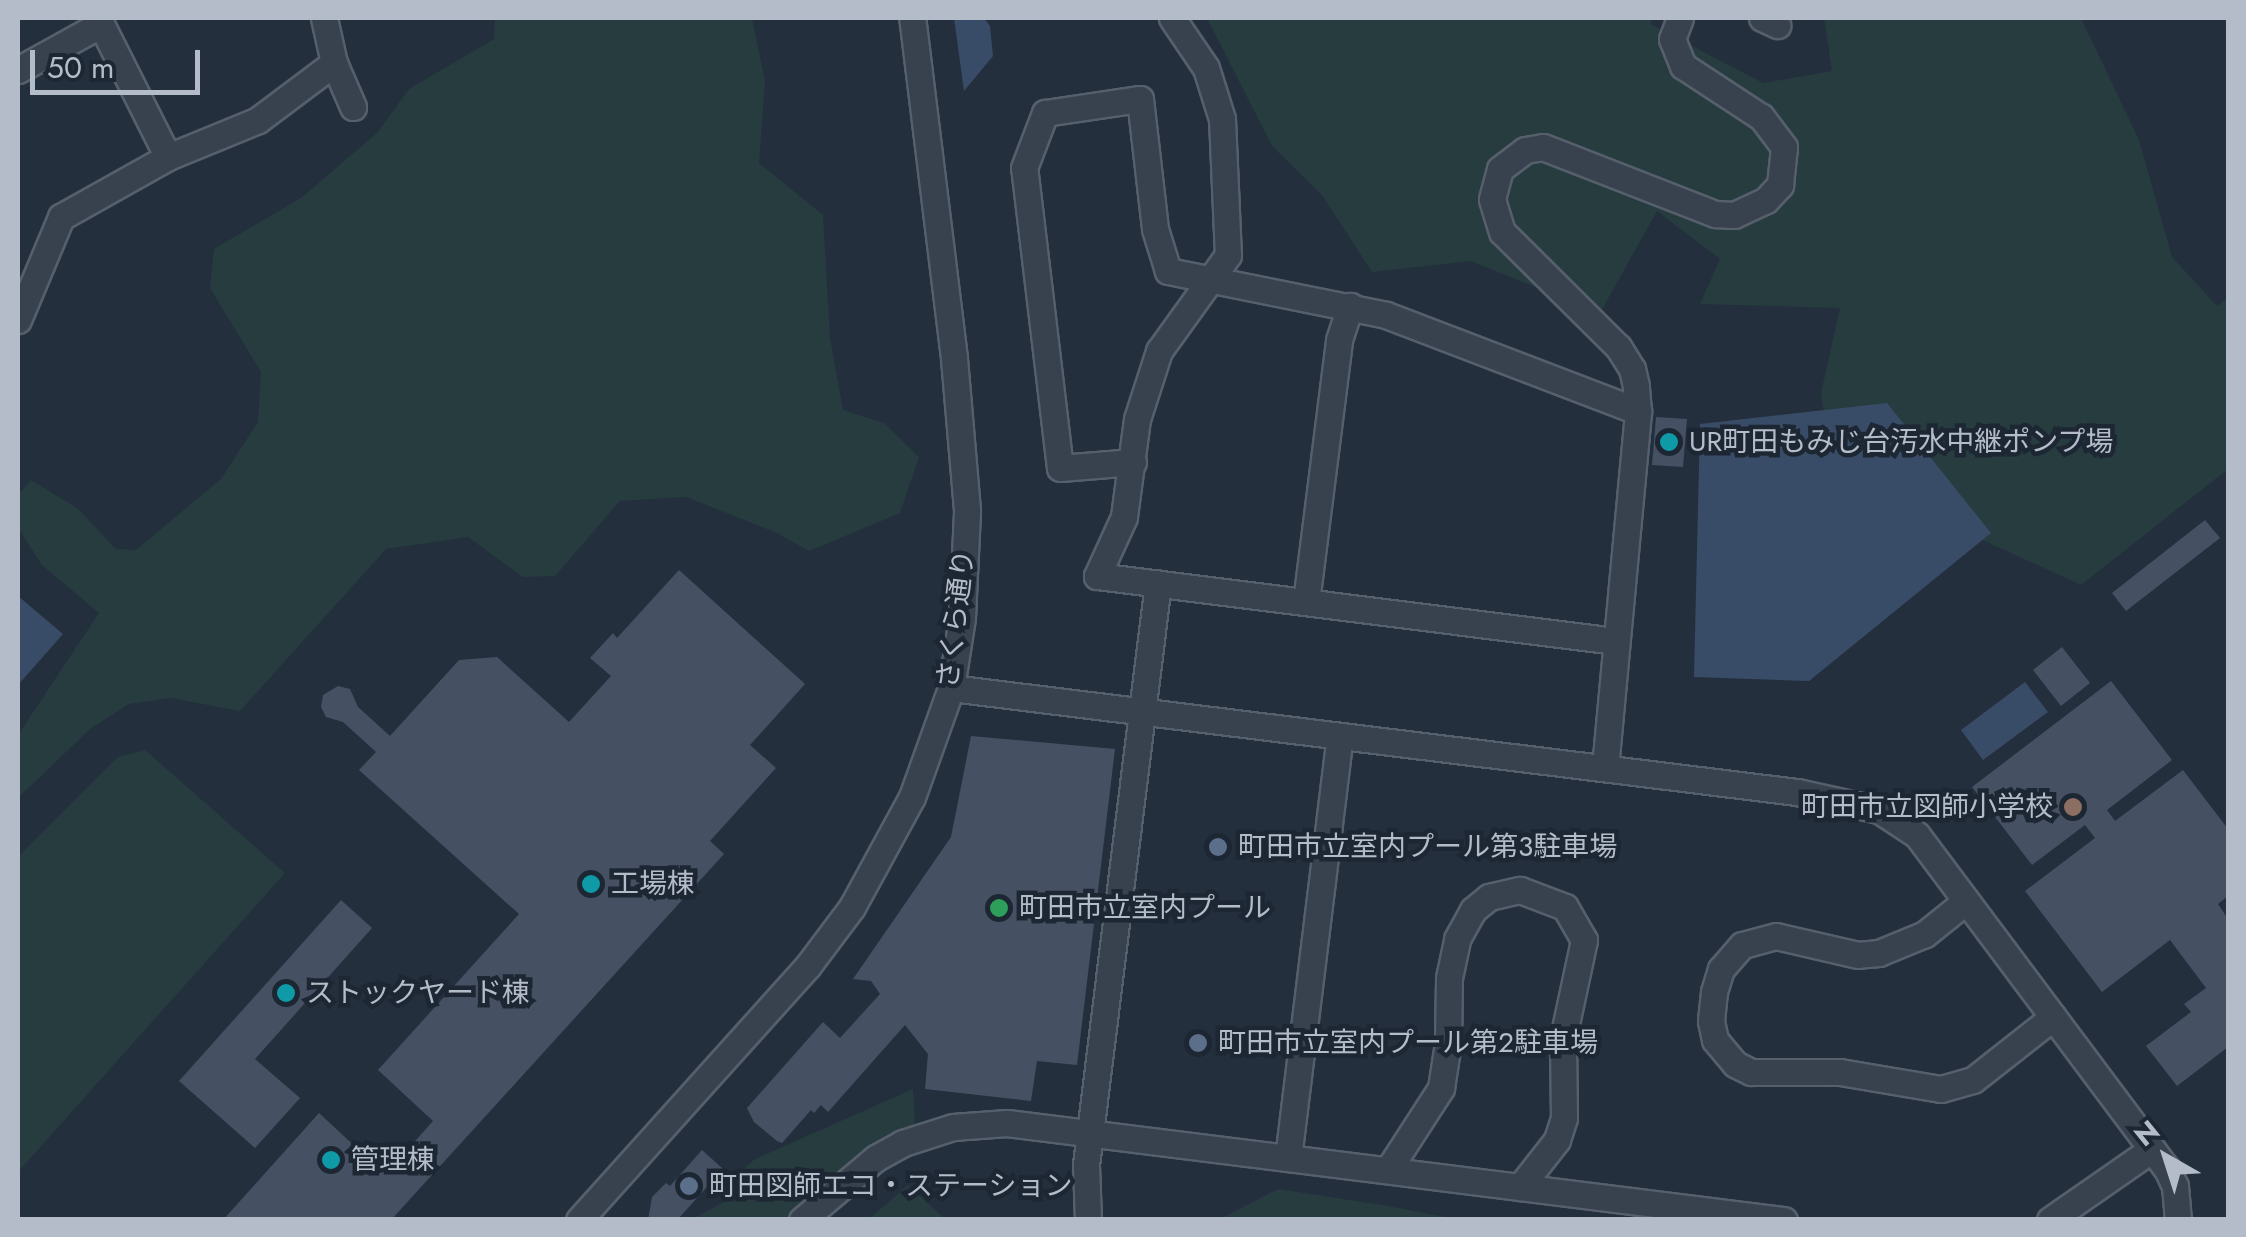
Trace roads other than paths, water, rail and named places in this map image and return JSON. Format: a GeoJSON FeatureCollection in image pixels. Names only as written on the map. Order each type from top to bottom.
{"type":"FeatureCollection","features":[{"type":"Feature","properties":{"kind":"street"},"geometry":{"type":"LineString","coordinates":[[324,18],[334,62],[354,107]]}},
{"type":"Feature","properties":{"kind":"street","name":"さくら通り"},"geometry":{"type":"LineString","coordinates":[[579,1220],[807,967],[852,908],[912,796],[951,688],[962,618],[967,510],[954,358],[912,18]]}},
{"type":"Feature","properties":{"kind":"street"},"geometry":{"type":"LineString","coordinates":[[1172,18],[1206,68],[1222,119],[1228,255],[1160,351],[1137,419],[1124,517],[1096,576],[1615,640]]}},
{"type":"Feature","properties":{"kind":"street"},"geometry":{"type":"LineString","coordinates":[[1605,768],[1638,411],[1632,370],[1625,356],[1502,232],[1492,200],[1500,169],[1525,150],[1543,147],[1715,214],[1734,215],[1766,200],[1780,185],[1784,147],[1761,117],[1683,66],[1672,39],[1680,18]]}},
{"type":"Feature","properties":{"kind":"street"},"geometry":{"type":"LineString","coordinates":[[18,70],[101,24],[168,158]]}},
{"type":"Feature","properties":{"kind":"street"},"geometry":{"type":"LineString","coordinates":[[18,320],[60,217],[168,158],[258,120],[334,62]]}},
{"type":"Feature","properties":{"kind":"street"},"geometry":{"type":"LineString","coordinates":[[1133,462],[1060,468],[1024,168],[1045,113],[1140,99],[1155,228],[1168,271],[1350,306],[1638,411]]}},
{"type":"Feature","properties":{"kind":"street"},"geometry":{"type":"LineString","coordinates":[[1306,602],[1339,340],[1350,306]]}},
{"type":"Feature","properties":{"kind":"street"},"geometry":{"type":"LineString","coordinates":[[1088,1220],[1084,1196],[1158,584]]}},
{"type":"Feature","properties":{"kind":"street"},"geometry":{"type":"LineString","coordinates":[[951,688],[1798,792],[1879,810],[1917,835],[2152,1149],[2175,1186],[2178,1220]]}},
{"type":"Feature","properties":{"kind":"street"},"geometry":{"type":"LineString","coordinates":[[1288,1158],[1340,736]]}},
{"type":"Feature","properties":{"kind":"street"},"geometry":{"type":"LineString","coordinates":[[1388,1170],[1441,1088],[1448,1043],[1450,978],[1458,939],[1473,910],[1489,896],[1520,890],[1564,907],[1584,940],[1563,1038],[1564,1118],[1557,1140],[1520,1186]]}},
{"type":"Feature","properties":{"kind":"street"},"geometry":{"type":"LineString","coordinates":[[1966,901],[1925,934],[1878,953],[1858,955],[1776,936],[1742,945],[1722,969],[1714,992],[1711,1021],[1715,1040],[1735,1064],[1751,1072],[1840,1072],[1941,1089],[1973,1080],[2054,1017]]}},
{"type":"Feature","properties":{"kind":"street"},"geometry":{"type":"LineString","coordinates":[[802,1220],[876,1158],[926,1133],[979,1122],[1006,1122],[1784,1220]]}},
{"type":"Feature","properties":{"kind":"street"},"geometry":{"type":"LineString","coordinates":[[2050,1220],[2152,1149]]}},
{"type":"Feature","properties":{"kind":"water"},"geometry":{"type":"Polygon","coordinates":[[[954,18],[984,18],[990,26],[993,56],[964,91],[954,18]]]}},
{"type":"Feature","properties":{"kind":"water"},"geometry":{"type":"Polygon","coordinates":[[[1887,403],[1991,533],[1809,681],[1694,677],[1700,424],[1887,403]]]}},
{"type":"Feature","properties":{"kind":"water"},"geometry":{"type":"Polygon","coordinates":[[[18,596],[63,634],[18,685],[18,596]]]}},
{"type":"Feature","properties":{"kind":"water"},"geometry":{"type":"Polygon","coordinates":[[[2025,682],[2048,712],[1983,760],[1961,730],[2025,682]]]}},
{"type":"Feature","properties":{"kind":"place","name":"UR町田もみじ台汚水中継ポンプ場"},"geometry":{"type":"Point","coordinates":[1669,442]}},
{"type":"Feature","properties":{"kind":"place","name":"町田市立図師小学校"},"geometry":{"type":"Point","coordinates":[2073,807]}},
{"type":"Feature","properties":{"kind":"place","name":"町田市立室内プール第3駐車場"},"geometry":{"type":"Point","coordinates":[1218,847]}},
{"type":"Feature","properties":{"kind":"place","name":"工場棟"},"geometry":{"type":"Point","coordinates":[591,884]}},
{"type":"Feature","properties":{"kind":"place","name":"町田市立室内プール"},"geometry":{"type":"Point","coordinates":[999,908]}},
{"type":"Feature","properties":{"kind":"place","name":"ストックヤード棟"},"geometry":{"type":"Point","coordinates":[286,993]}},
{"type":"Feature","properties":{"kind":"place","name":"町田市立室内プール第2駐車場"},"geometry":{"type":"Point","coordinates":[1198,1043]}},
{"type":"Feature","properties":{"kind":"place","name":"管理棟"},"geometry":{"type":"Point","coordinates":[331,1160]}},
{"type":"Feature","properties":{"kind":"place","name":"町田図師エコ・ステーション"},"geometry":{"type":"Point","coordinates":[689,1186]}}]}
